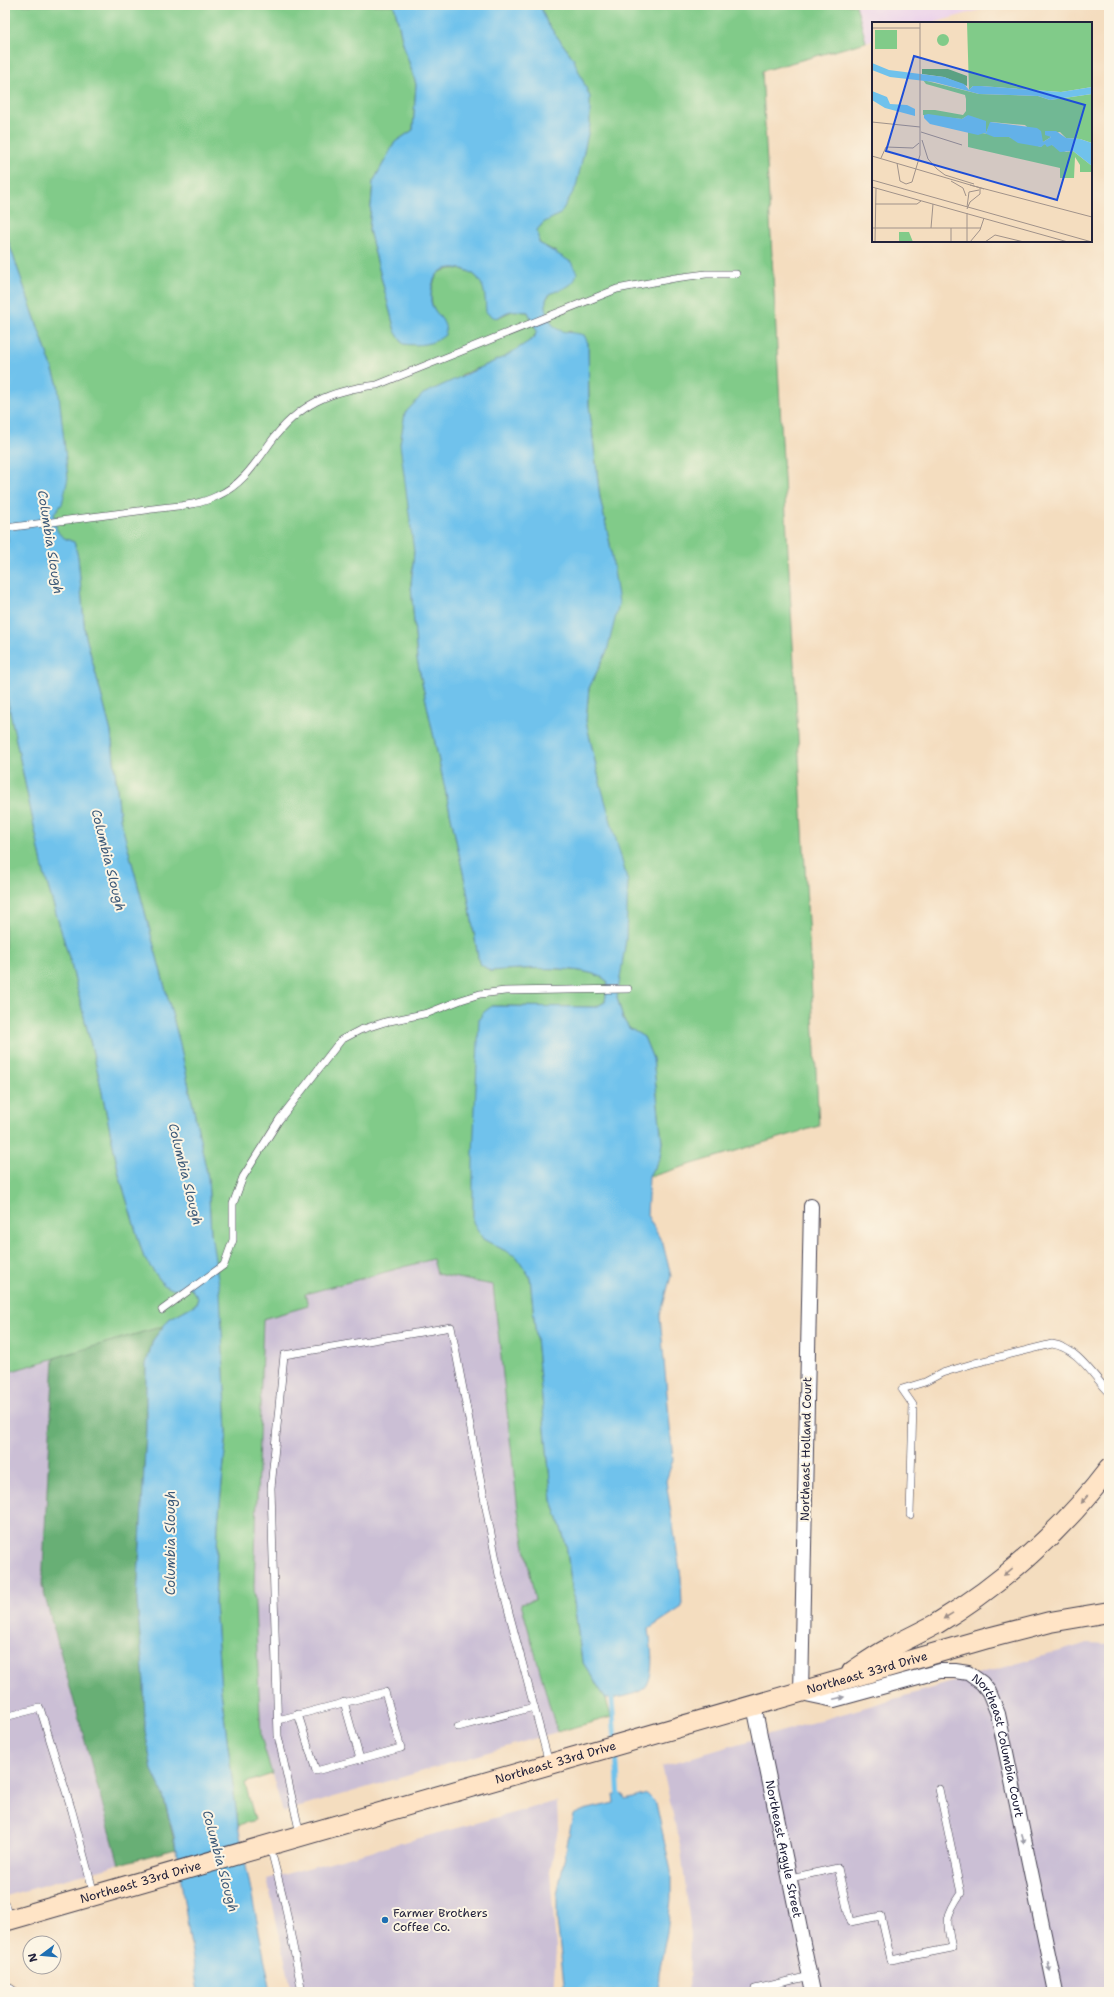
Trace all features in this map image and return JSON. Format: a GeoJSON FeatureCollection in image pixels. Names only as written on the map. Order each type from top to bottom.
{"type":"FeatureCollection","features":[{"type":"Feature","properties":{"kind":"main road"},"geometry":{"type":"LineString","coordinates":[[836,1683],[887,1649],[935,1624],[980,1594],[1035,1550],[1068,1519],[1109,1469]]}},
{"type":"Feature","properties":{"kind":"main road","name":"Northeast 33rd Drive"},"geometry":{"type":"LineString","coordinates":[[6,1915],[94,1895],[301,1837],[589,1753],[1050,1622],[1109,1612]]}},
{"type":"Feature","properties":{"kind":"street","name":"Northeast Holland Court"},"geometry":{"type":"LineString","coordinates":[[801,1693],[811,1206]]}},
{"type":"Feature","properties":{"kind":"street","name":"Northeast Columbia Court"},"geometry":{"type":"LineString","coordinates":[[801,1693],[834,1700],[940,1671],[968,1673],[982,1683],[988,1692],[998,1714],[1056,1992]]}},
{"type":"Feature","properties":{"kind":"street","name":"Northeast Argyle Street"},"geometry":{"type":"LineString","coordinates":[[754,1706],[814,1992]]}},
{"type":"Feature","properties":{"kind":"lane"},"geometry":{"type":"LineString","coordinates":[[5,528],[190,505],[218,496],[229,490],[248,474],[286,423],[320,398],[352,388],[377,385],[616,289],[706,274],[736,274]]}},
{"type":"Feature","properties":{"kind":"lane"},"geometry":{"type":"LineString","coordinates":[[162,1310],[224,1266],[231,1248],[233,1204],[243,1177],[284,1114],[341,1040],[360,1030],[385,1022],[428,1013],[454,1002],[480,994],[505,991],[596,990],[628,988]]}},
{"type":"Feature","properties":{"kind":"lane"},"geometry":{"type":"LineString","coordinates":[[301,1837],[278,1736],[271,1488],[284,1355],[451,1327],[499,1575],[550,1765]]}},
{"type":"Feature","properties":{"kind":"lane"},"geometry":{"type":"LineString","coordinates":[[910,1515],[913,1405],[902,1388],[975,1363],[1052,1344],[1062,1346],[1070,1351],[1083,1362],[1109,1392]]}},
{"type":"Feature","properties":{"kind":"lane"},"geometry":{"type":"LineString","coordinates":[[278,1720],[298,1714],[385,1692],[401,1748],[316,1771],[298,1714]]}},
{"type":"Feature","properties":{"kind":"lane"},"geometry":{"type":"LineString","coordinates":[[344,1702],[360,1758]]}},
{"type":"Feature","properties":{"kind":"lane"},"geometry":{"type":"LineString","coordinates":[[458,1727],[534,1706]]}},
{"type":"Feature","properties":{"kind":"lane"},"geometry":{"type":"LineString","coordinates":[[5,1717],[40,1708],[72,1810],[94,1895]]}},
{"type":"Feature","properties":{"kind":"lane"},"geometry":{"type":"LineString","coordinates":[[790,1878],[838,1868],[850,1922],[881,1916],[891,1960],[952,1948],[946,1924],[951,1907],[961,1892],[939,1788]]}},
{"type":"Feature","properties":{"kind":"lane"},"geometry":{"type":"LineString","coordinates":[[264,1847],[285,1905],[302,1992]]}},
{"type":"Feature","properties":{"kind":"lane"},"geometry":{"type":"LineString","coordinates":[[755,1989],[810,1976]]}},
{"type":"Feature","properties":{"kind":"lane"},"geometry":{"type":"LineString","coordinates":[[6,1986],[16,1992]]}},
{"type":"Feature","properties":{"kind":"shaded area"},"geometry":{"type":"Polygon","coordinates":[[[856,5],[997,5],[937,22],[872,22],[872,40],[866,42],[856,5]]]}},
{"type":"Feature","properties":{"kind":"shaded area"},"geometry":{"type":"Polygon","coordinates":[[[433,1259],[438,1274],[493,1285],[518,1510],[535,1600],[521,1603],[557,1732],[283,1812],[261,1737],[254,1586],[263,1319],[308,1306],[305,1294],[433,1259]]]}},
{"type":"Feature","properties":{"kind":"shaded area"},"geometry":{"type":"Polygon","coordinates":[[[54,1358],[42,1586],[119,1864],[5,1896],[5,1373],[54,1358]]]}},
{"type":"Feature","properties":{"kind":"shaded area"},"geometry":{"type":"Polygon","coordinates":[[[1088,1643],[1109,1644],[1109,1992],[689,1992],[690,1924],[681,1850],[662,1766],[1088,1643]]]}},
{"type":"Feature","properties":{"kind":"shaded area"},"geometry":{"type":"Polygon","coordinates":[[[557,1801],[558,1829],[550,1872],[556,1948],[553,1992],[292,1992],[267,1879],[557,1801]]]}},
{"type":"Feature","properties":{"kind":"green space"},"geometry":{"type":"Polygon","coordinates":[[[5,5],[394,5],[404,47],[416,84],[413,130],[395,142],[373,182],[369,230],[395,331],[442,320],[435,310],[431,299],[434,280],[437,275],[444,270],[459,269],[466,270],[478,278],[485,291],[486,307],[497,318],[512,311],[528,312],[537,331],[533,338],[515,352],[504,358],[461,375],[414,552],[411,585],[417,659],[467,891],[479,963],[490,971],[552,969],[586,972],[599,976],[608,982],[605,1002],[596,1007],[492,1006],[483,1239],[517,1256],[530,1277],[552,1500],[566,1544],[582,1661],[606,1699],[611,1717],[557,1732],[521,1603],[535,1600],[518,1510],[493,1285],[437,1274],[433,1259],[305,1294],[308,1306],[263,1319],[254,1586],[261,1737],[272,1774],[245,1783],[255,1820],[238,1825],[221,1691],[215,1604],[218,1524],[227,1432],[223,1355],[211,1234],[208,1178],[180,1044],[120,818],[111,732],[85,633],[78,557],[74,542],[60,535],[55,524],[54,513],[62,504],[58,385],[5,232],[5,5]]]}},
{"type":"Feature","properties":{"kind":"green space"},"geometry":{"type":"Polygon","coordinates":[[[540,5],[856,5],[866,42],[762,71],[819,1126],[649,1177],[660,1157],[662,1142],[653,1059],[644,1037],[629,1028],[623,1019],[617,997],[618,982],[599,779],[586,721],[589,688],[607,651],[610,544],[600,498],[589,405],[588,343],[570,331],[561,332],[551,323],[545,308],[547,297],[564,288],[556,252],[539,243],[537,230],[543,223],[573,58],[547,23],[540,5]]]}},
{"type":"Feature","properties":{"kind":"green space"},"geometry":{"type":"Polygon","coordinates":[[[5,688],[44,873],[71,964],[98,1073],[119,1174],[144,1258],[164,1285],[189,1286],[198,1298],[196,1304],[169,1319],[164,1326],[5,1373],[5,688]]]}},
{"type":"Feature","properties":{"kind":"green space"},"geometry":{"type":"Polygon","coordinates":[[[164,1326],[153,1340],[146,1364],[146,1431],[137,1601],[144,1681],[145,1730],[152,1770],[162,1791],[176,1849],[119,1864],[42,1586],[54,1358],[164,1326]]]}},
{"type":"Feature","properties":{"kind":"water"},"geometry":{"type":"Polygon","coordinates":[[[394,5],[540,5],[547,23],[573,58],[590,97],[590,125],[576,187],[560,214],[543,223],[537,230],[539,243],[571,262],[577,273],[574,281],[568,286],[552,293],[549,296],[546,300],[546,306],[548,315],[554,326],[562,331],[584,335],[588,343],[589,405],[600,498],[610,544],[619,603],[607,651],[589,688],[586,721],[599,779],[628,882],[626,940],[617,997],[623,1019],[629,1028],[644,1037],[653,1059],[662,1142],[660,1157],[649,1177],[647,1215],[663,1244],[671,1276],[660,1316],[673,1460],[666,1481],[681,1577],[682,1607],[649,1629],[652,1665],[647,1685],[640,1691],[616,1698],[606,1699],[582,1661],[566,1544],[552,1500],[530,1277],[517,1257],[483,1239],[473,1222],[473,1154],[479,1019],[484,1012],[492,1006],[596,1007],[605,1002],[608,982],[599,976],[586,972],[552,969],[490,971],[479,963],[467,891],[417,659],[411,585],[414,552],[400,444],[405,413],[423,394],[506,356],[534,338],[537,331],[528,312],[512,311],[499,317],[490,315],[486,312],[484,292],[476,276],[465,270],[452,268],[440,272],[436,276],[431,294],[432,305],[445,326],[445,335],[430,343],[409,345],[403,344],[395,331],[369,230],[373,182],[395,142],[413,130],[416,84],[404,47],[394,5]]]}},
{"type":"Feature","properties":{"kind":"water","name":"Columbia Slough"},"geometry":{"type":"Polygon","coordinates":[[[5,232],[58,385],[68,478],[62,504],[54,513],[55,524],[60,535],[74,542],[78,557],[85,633],[111,732],[120,818],[180,1044],[208,1178],[211,1234],[220,1291],[227,1432],[218,1524],[215,1604],[221,1691],[238,1825],[271,1992],[198,1992],[174,1836],[162,1791],[152,1770],[145,1730],[144,1681],[137,1601],[146,1431],[146,1364],[153,1340],[169,1319],[196,1304],[198,1298],[189,1286],[172,1289],[164,1285],[144,1258],[119,1174],[98,1073],[71,964],[44,873],[5,688],[5,545],[8,542],[5,515],[5,232]]]}},
{"type":"Feature","properties":{"kind":"water"},"geometry":{"type":"Polygon","coordinates":[[[613,1794],[623,1795],[625,1800],[647,1794],[656,1803],[671,1871],[671,1900],[667,1932],[659,1972],[658,1992],[565,1992],[557,1920],[557,1895],[573,1815],[584,1810],[614,1803],[613,1794]]]}},
{"type":"Feature","properties":{"kind":"waterway"},"geometry":{"type":"LineString","coordinates":[[612,1699],[615,1740]]}},
{"type":"Feature","properties":{"kind":"waterway"},"geometry":{"type":"LineString","coordinates":[[616,1750],[619,1800]]}},
{"type":"Feature","properties":{"kind":"place","name":"Farmer Brothers Coffee Co."},"geometry":{"type":"Point","coordinates":[385,1920]}}]}
